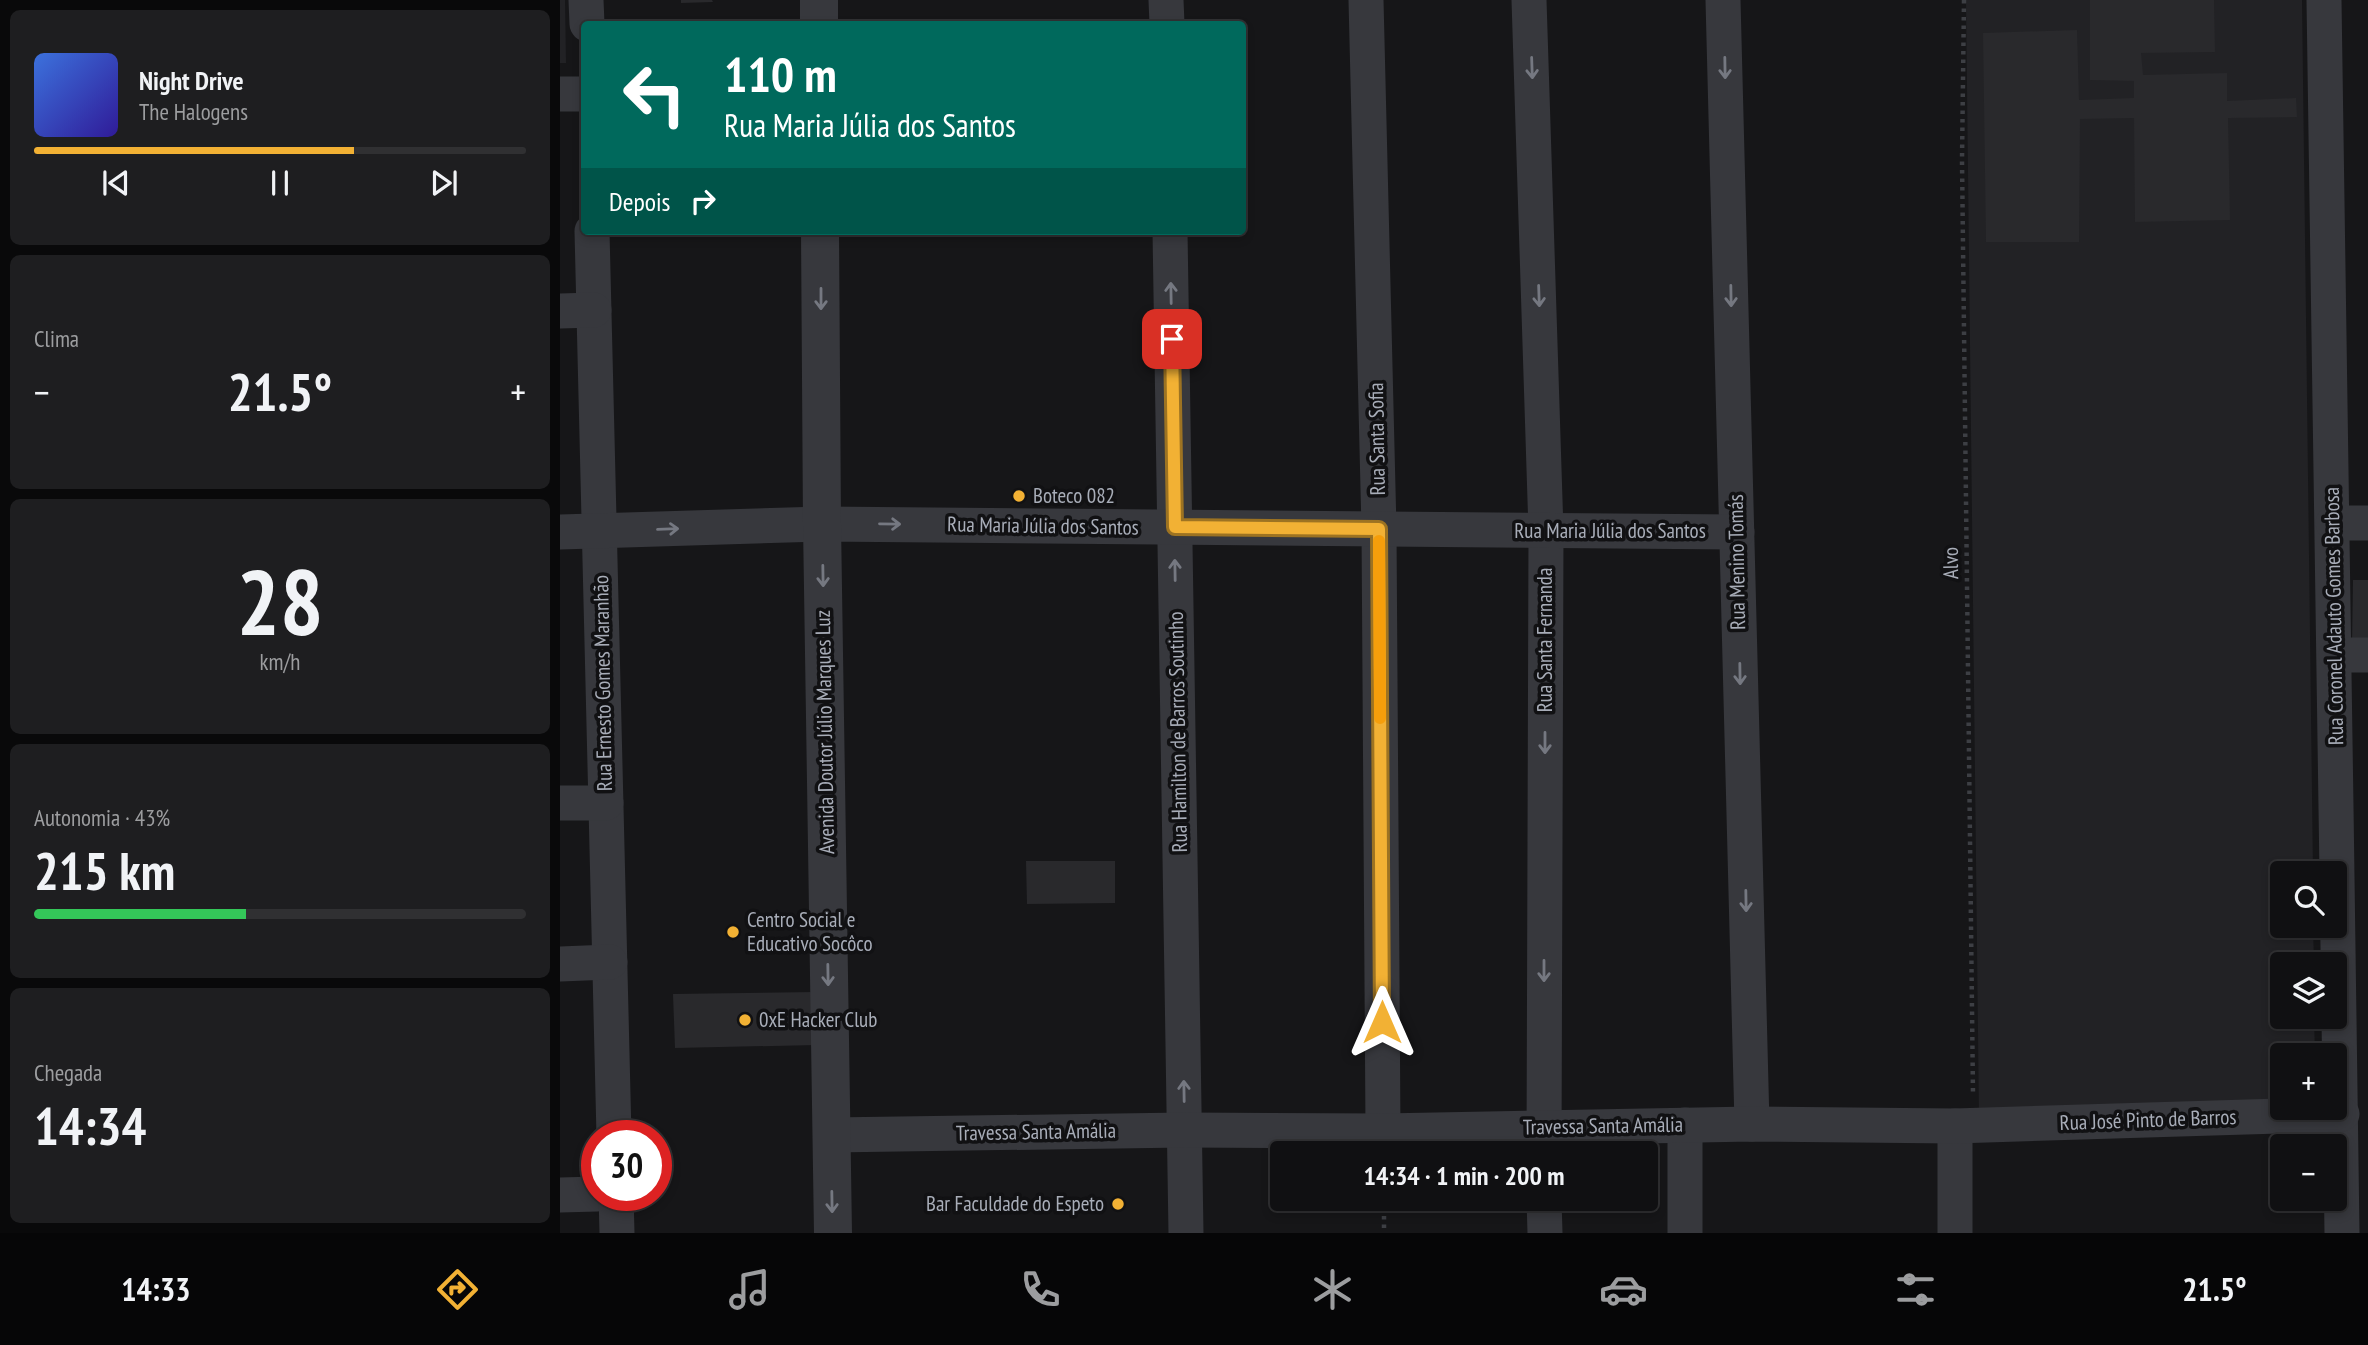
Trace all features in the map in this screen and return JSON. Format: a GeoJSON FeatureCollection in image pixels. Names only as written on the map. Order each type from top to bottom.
{"type":"FeatureCollection","features":[{"type":"Feature","properties":{"kind":"street"},"geometry":{"type":"LineString","coordinates":[[586,0],[587,21]]}},
{"type":"Feature","properties":{"kind":"street"},"geometry":{"type":"LineString","coordinates":[[819,0],[819,21]]}},
{"type":"Feature","properties":{"kind":"street"},"geometry":{"type":"LineString","coordinates":[[1166,0],[1167,21]]}},
{"type":"Feature","properties":{"kind":"street","name":"Rua Santa Sofia"},"geometry":{"type":"LineString","coordinates":[[1366,0],[1379,529],[1383,1131]]}},
{"type":"Feature","properties":{"kind":"street","name":"Rua Santa Fernanda"},"geometry":{"type":"LineString","coordinates":[[1529,0],[1546,531],[1544,1140]]}},
{"type":"Feature","properties":{"kind":"street","name":"Rua Menino Tomás"},"geometry":{"type":"LineString","coordinates":[[1723,0],[1752,1124]]}},
{"type":"Feature","properties":{"kind":"street","name":"Rua Coronel Adauto Gomes Barbosa"},"geometry":{"type":"LineString","coordinates":[[2324,0],[2333,523],[2352,655],[2350,1134],[2342,1233]]}},
{"type":"Feature","properties":{"kind":"street"},"geometry":{"type":"LineString","coordinates":[[560,94],[581,94]]}},
{"type":"Feature","properties":{"kind":"street","name":"Rua Ernesto Gomes Maranhão"},"geometry":{"type":"LineString","coordinates":[[592,235],[614,1120]]}},
{"type":"Feature","properties":{"kind":"street","name":"Avenida Doutor Júlio Marques Luz"},"geometry":{"type":"LineString","coordinates":[[820,235],[833,1233]]}},
{"type":"Feature","properties":{"kind":"street","name":"Rua Hamilton de Barros Soutinho"},"geometry":{"type":"LineString","coordinates":[[1170,235],[1186,1233]]}},
{"type":"Feature","properties":{"kind":"street"},"geometry":{"type":"LineString","coordinates":[[560,311],[594,310]]}},
{"type":"Feature","properties":{"kind":"street"},"geometry":{"type":"LineString","coordinates":[[2333,523],[2368,523]]}},
{"type":"Feature","properties":{"kind":"street","name":"Rua Maria Júlia dos Santos"},"geometry":{"type":"LineString","coordinates":[[560,531],[822,524],[1737,532]]}},
{"type":"Feature","properties":{"kind":"street"},"geometry":{"type":"LineString","coordinates":[[560,803],[606,803]]}},
{"type":"Feature","properties":{"kind":"street"},"geometry":{"type":"LineString","coordinates":[[560,964],[610,962]]}},
{"type":"Feature","properties":{"kind":"street"},"geometry":{"type":"LineString","coordinates":[[1685,1125],[1685,1233]]}},
{"type":"Feature","properties":{"kind":"street","name":"Travessa Santa Amália"},"geometry":{"type":"LineString","coordinates":[[831,1135],[1184,1130],[1383,1131],[1544,1140],[1685,1125],[1964,1126]]}},
{"type":"Feature","properties":{"kind":"street"},"geometry":{"type":"LineString","coordinates":[[1955,1233],[1964,1126]]}},
{"type":"Feature","properties":{"kind":"street","name":"Rua José Pinto de Barros"},"geometry":{"type":"LineString","coordinates":[[1964,1126],[2350,1134]]}},
{"type":"Feature","properties":{"kind":"street"},"geometry":{"type":"LineString","coordinates":[[560,1195],[581,1194]]}},
{"type":"Feature","properties":{"kind":"street"},"geometry":{"type":"LineString","coordinates":[[616,1211],[617,1233]]}},
{"type":"Feature","properties":{"kind":"street"},"geometry":{"type":"LineString","coordinates":[[1544,1211],[1545,1233]]}},
{"type":"Feature","properties":{"kind":"path","name":"Alvo"},"geometry":{"type":"LineString","coordinates":[[1964,0],[1964,1126]]}},
{"type":"Feature","properties":{"kind":"path"},"geometry":{"type":"LineString","coordinates":[[1384,1211],[1384,1233]]}},
{"type":"Feature","properties":{"kind":"shaded area"},"geometry":{"type":"Polygon","coordinates":[[[560,0],[565,0],[566,63],[560,63],[560,0]]]}},
{"type":"Feature","properties":{"kind":"shaded area"},"geometry":{"type":"Polygon","coordinates":[[[1966,0],[2302,0],[2313,861],[2270,861],[2270,938],[2313,938],[2314,952],[2270,952],[2270,1029],[2314,1029],[2315,1043],[2270,1043],[2270,1108],[1979,1118],[1966,0]]]}},
{"type":"Feature","properties":{"kind":"building"},"geometry":{"type":"Polygon","coordinates":[[[681,0],[712,0],[713,2],[681,3],[681,0]]]}},
{"type":"Feature","properties":{"kind":"building"},"geometry":{"type":"Polygon","coordinates":[[[2090,0],[2214,0],[2215,52],[2141,53],[2143,75],[2227,73],[2227,101],[2296,98],[2297,117],[2228,118],[2230,220],[2135,222],[2134,118],[2080,119],[2079,242],[1986,242],[1983,33],[2077,30],[2079,100],[2134,98],[2134,81],[2090,80],[2090,0]]]}},
{"type":"Feature","properties":{"kind":"building"},"geometry":{"type":"Polygon","coordinates":[[[2353,580],[2368,580],[2368,645],[2352,644],[2353,580]]]}},
{"type":"Feature","properties":{"kind":"building"},"geometry":{"type":"Polygon","coordinates":[[[1026,861],[1115,861],[1115,903],[1027,904],[1026,861]]]}},
{"type":"Feature","properties":{"kind":"building","name":"0xE Hacker Club"},"geometry":{"type":"Polygon","coordinates":[[[816,992],[817,1045],[675,1048],[673,994],[816,992]]]}},
{"type":"Feature","properties":{"kind":"slow traffic"},"geometry":{"type":"LineString","coordinates":[[1379,541],[1380,718]]}},
{"type":"Feature","properties":{"kind":"place","name":"Boteco 082"},"geometry":{"type":"Point","coordinates":[1019,496]}},
{"type":"Feature","properties":{"kind":"place","name":"Centro Social e Educativo Socôco"},"geometry":{"type":"Point","coordinates":[733,932]}},
{"type":"Feature","properties":{"kind":"place","name":"0xE Hacker Club"},"geometry":{"type":"Point","coordinates":[745,1020]}},
{"type":"Feature","properties":{"kind":"place","name":"Bar Faculdade do Espeto"},"geometry":{"type":"Point","coordinates":[1118,1204]}},
{"type":"Feature","properties":{"kind":"route"},"geometry":{"type":"LineString","coordinates":[[1172,339],[1175,527],[1379,529],[1382,1022]]}}]}
